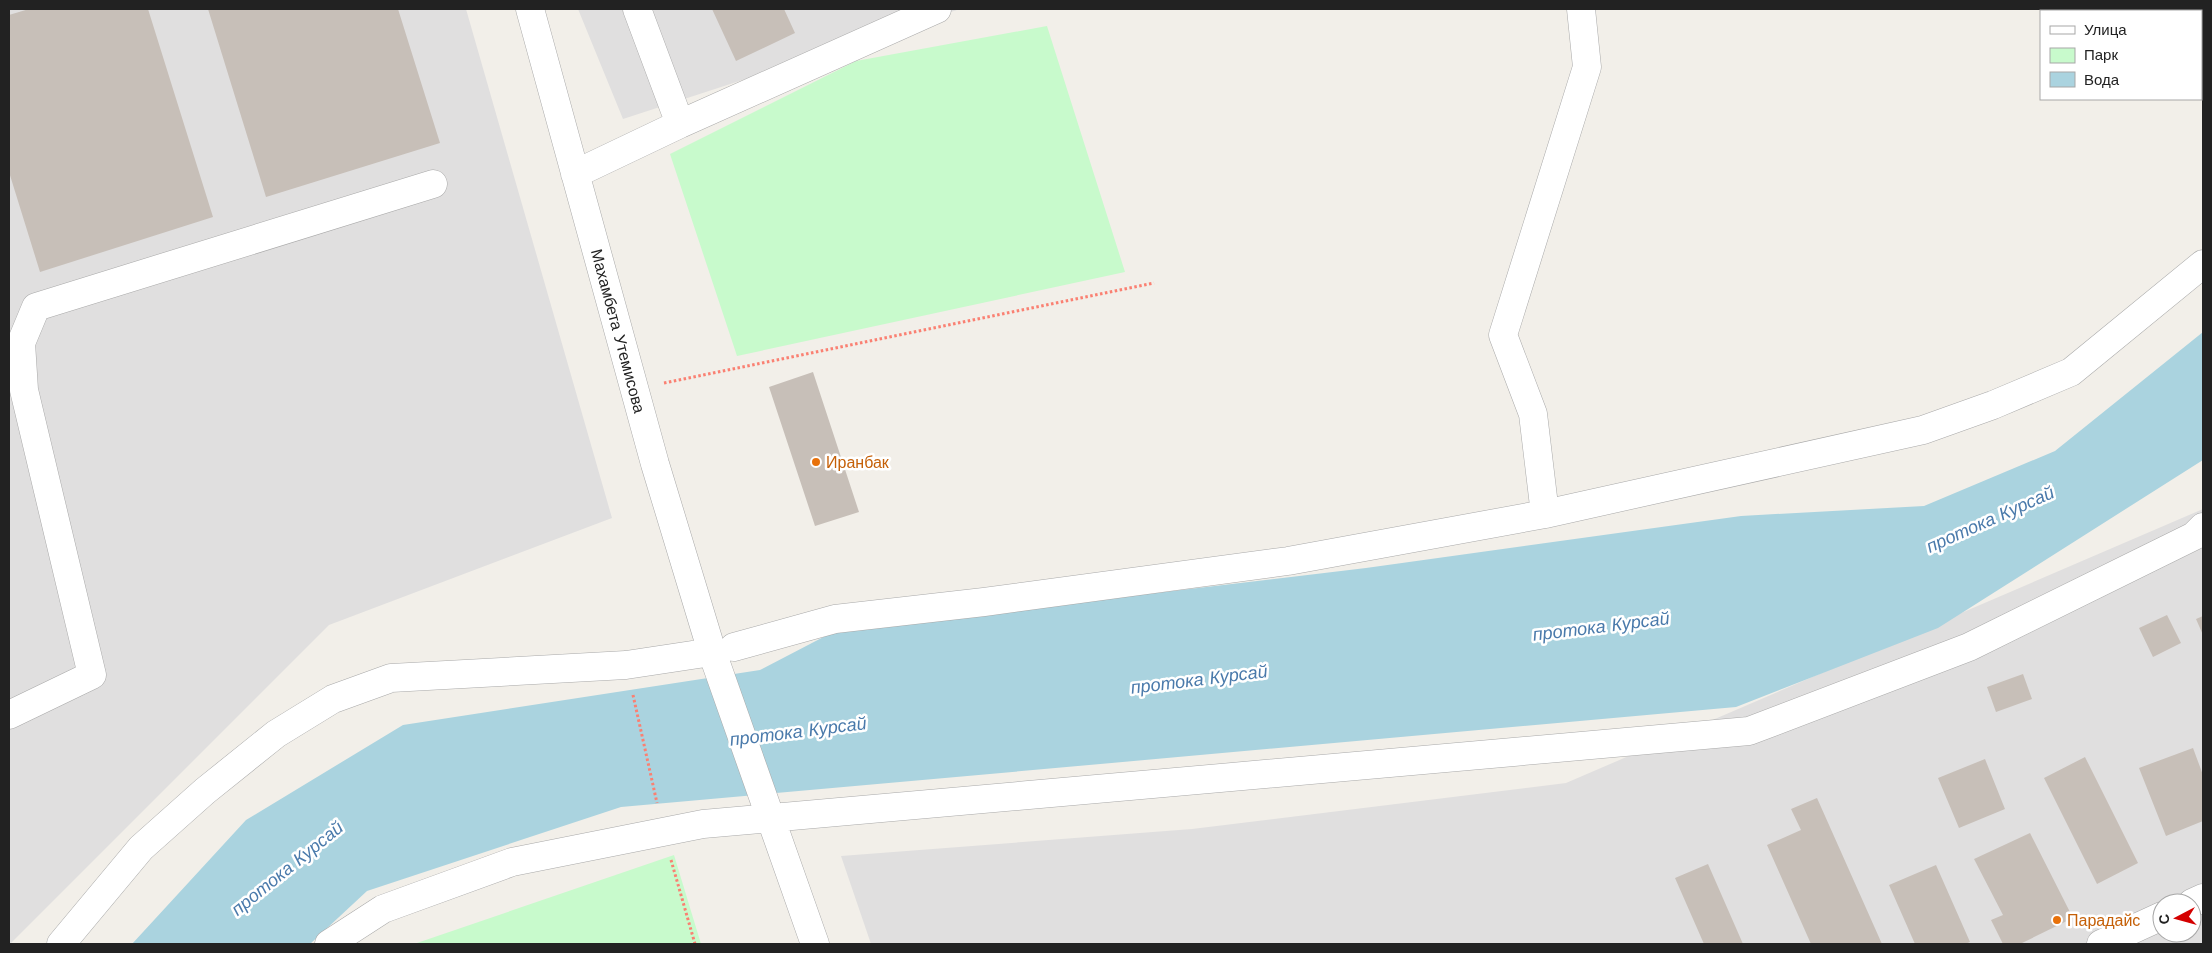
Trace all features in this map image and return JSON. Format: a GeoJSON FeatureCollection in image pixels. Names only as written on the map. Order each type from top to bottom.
{"type":"FeatureCollection","features":[{"type":"Feature","properties":{"kind":"street","name":"Махамбета Утемисова"},"geometry":{"type":"LineString","coordinates":[[530,9],[655,464],[723,650],[770,819],[815,944]]}},
{"type":"Feature","properties":{"kind":"street"},"geometry":{"type":"LineString","coordinates":[[637,9],[680,124]]}},
{"type":"Feature","properties":{"kind":"street"},"geometry":{"type":"LineString","coordinates":[[575,174],[680,124],[937,9]]}},
{"type":"Feature","properties":{"kind":"street"},"geometry":{"type":"LineString","coordinates":[[1544,514],[1534,414],[1503,335],[1587,67],[1581,9]]}},
{"type":"Feature","properties":{"kind":"street"},"geometry":{"type":"LineString","coordinates":[[9,715],[92,675],[24,390],[21,343],[36,307],[433,184]]}},
{"type":"Feature","properties":{"kind":"street"},"geometry":{"type":"LineString","coordinates":[[61,944],[141,848],[205,791],[276,734],[333,699],[391,678],[626,665],[723,650],[835,620],[1288,561],[1544,514],[1922,430],[1993,404],[2071,372],[2203,264]]}},
{"type":"Feature","properties":{"kind":"street"},"geometry":{"type":"LineString","coordinates":[[329,944],[383,909],[512,862],[703,824],[1749,732],[1969,647],[2194,536],[2203,526]]}},
{"type":"Feature","properties":{"kind":"street"},"geometry":{"type":"LineString","coordinates":[[2108,943],[2152,921]]}},
{"type":"Feature","properties":{"kind":"path"},"geometry":{"type":"LineString","coordinates":[[634,389],[1154,283]]}},
{"type":"Feature","properties":{"kind":"path"},"geometry":{"type":"LineString","coordinates":[[631,686],[662,831],[695,944]]}},
{"type":"Feature","properties":{"kind":"shaded area"},"geometry":{"type":"Polygon","coordinates":[[[9,9],[466,9],[612,518],[329,625],[10,944],[9,9]]]}},
{"type":"Feature","properties":{"kind":"shaded area"},"geometry":{"type":"Polygon","coordinates":[[[578,9],[960,9],[623,119],[578,9]]]}},
{"type":"Feature","properties":{"kind":"shaded area"},"geometry":{"type":"Polygon","coordinates":[[[2203,509],[2203,944],[871,944],[841,856],[1192,829],[1566,783],[2203,509]]]}},
{"type":"Feature","properties":{"kind":"green space"},"geometry":{"type":"Polygon","coordinates":[[[1047,26],[1125,272],[737,356],[670,154],[856,61],[1047,26]]]}},
{"type":"Feature","properties":{"kind":"green space"},"geometry":{"type":"Polygon","coordinates":[[[674,855],[701,944],[414,944],[674,855]]]}},
{"type":"Feature","properties":{"kind":"water","name":"протока Курсай"},"geometry":{"type":"Polygon","coordinates":[[[2203,332],[2203,460],[1938,628],[1736,707],[621,807],[367,891],[310,944],[132,944],[246,820],[403,725],[760,670],[835,631],[1366,568],[1741,516],[1924,506],[2055,451],[2203,332]]]}},
{"type":"Feature","properties":{"kind":"building"},"geometry":{"type":"Polygon","coordinates":[[[29,9],[148,9],[213,217],[40,272],[9,172],[9,15],[29,9]]]}},
{"type":"Feature","properties":{"kind":"building"},"geometry":{"type":"Polygon","coordinates":[[[208,9],[398,9],[440,143],[266,197],[208,9]]]}},
{"type":"Feature","properties":{"kind":"building"},"geometry":{"type":"Polygon","coordinates":[[[712,9],[784,9],[795,33],[736,61],[712,9]]]}},
{"type":"Feature","properties":{"kind":"building"},"geometry":{"type":"Polygon","coordinates":[[[813,372],[859,512],[815,526],[769,387],[813,372]]]}},
{"type":"Feature","properties":{"kind":"building"},"geometry":{"type":"Polygon","coordinates":[[[2167,615],[2181,643],[2153,657],[2139,628],[2167,615]]]}},
{"type":"Feature","properties":{"kind":"building"},"geometry":{"type":"Polygon","coordinates":[[[2203,616],[2203,635],[2196,619],[2203,616]]]}},
{"type":"Feature","properties":{"kind":"building"},"geometry":{"type":"Polygon","coordinates":[[[2023,674],[2032,699],[1996,712],[1987,687],[2023,674]]]}},
{"type":"Feature","properties":{"kind":"building"},"geometry":{"type":"Polygon","coordinates":[[[2193,748],[2203,775],[2203,821],[2166,836],[2139,768],[2193,748]]]}},
{"type":"Feature","properties":{"kind":"building"},"geometry":{"type":"Polygon","coordinates":[[[2085,757],[2138,863],[2097,884],[2044,778],[2085,757]]]}},
{"type":"Feature","properties":{"kind":"building"},"geometry":{"type":"Polygon","coordinates":[[[1985,759],[2005,809],[1959,828],[1938,778],[1985,759]]]}},
{"type":"Feature","properties":{"kind":"building"},"geometry":{"type":"Polygon","coordinates":[[[1817,798],[1882,944],[1811,944],[1767,845],[1801,830],[1791,809],[1817,798]]]}},
{"type":"Feature","properties":{"kind":"building"},"geometry":{"type":"Polygon","coordinates":[[[2030,833],[2073,918],[2020,944],[2003,944],[1991,920],[2003,915],[1974,859],[2030,833]]]}},
{"type":"Feature","properties":{"kind":"building"},"geometry":{"type":"Polygon","coordinates":[[[1708,864],[1743,944],[1704,944],[1675,878],[1708,864]]]}},
{"type":"Feature","properties":{"kind":"building"},"geometry":{"type":"Polygon","coordinates":[[[1936,865],[1970,942],[1965,944],[1915,944],[1889,885],[1936,865]]]}},
{"type":"Feature","properties":{"kind":"place","name":"Иранбак"},"geometry":{"type":"Point","coordinates":[816,462]}},
{"type":"Feature","properties":{"kind":"place","name":"Парадайс"},"geometry":{"type":"Point","coordinates":[2057,920]}}]}
